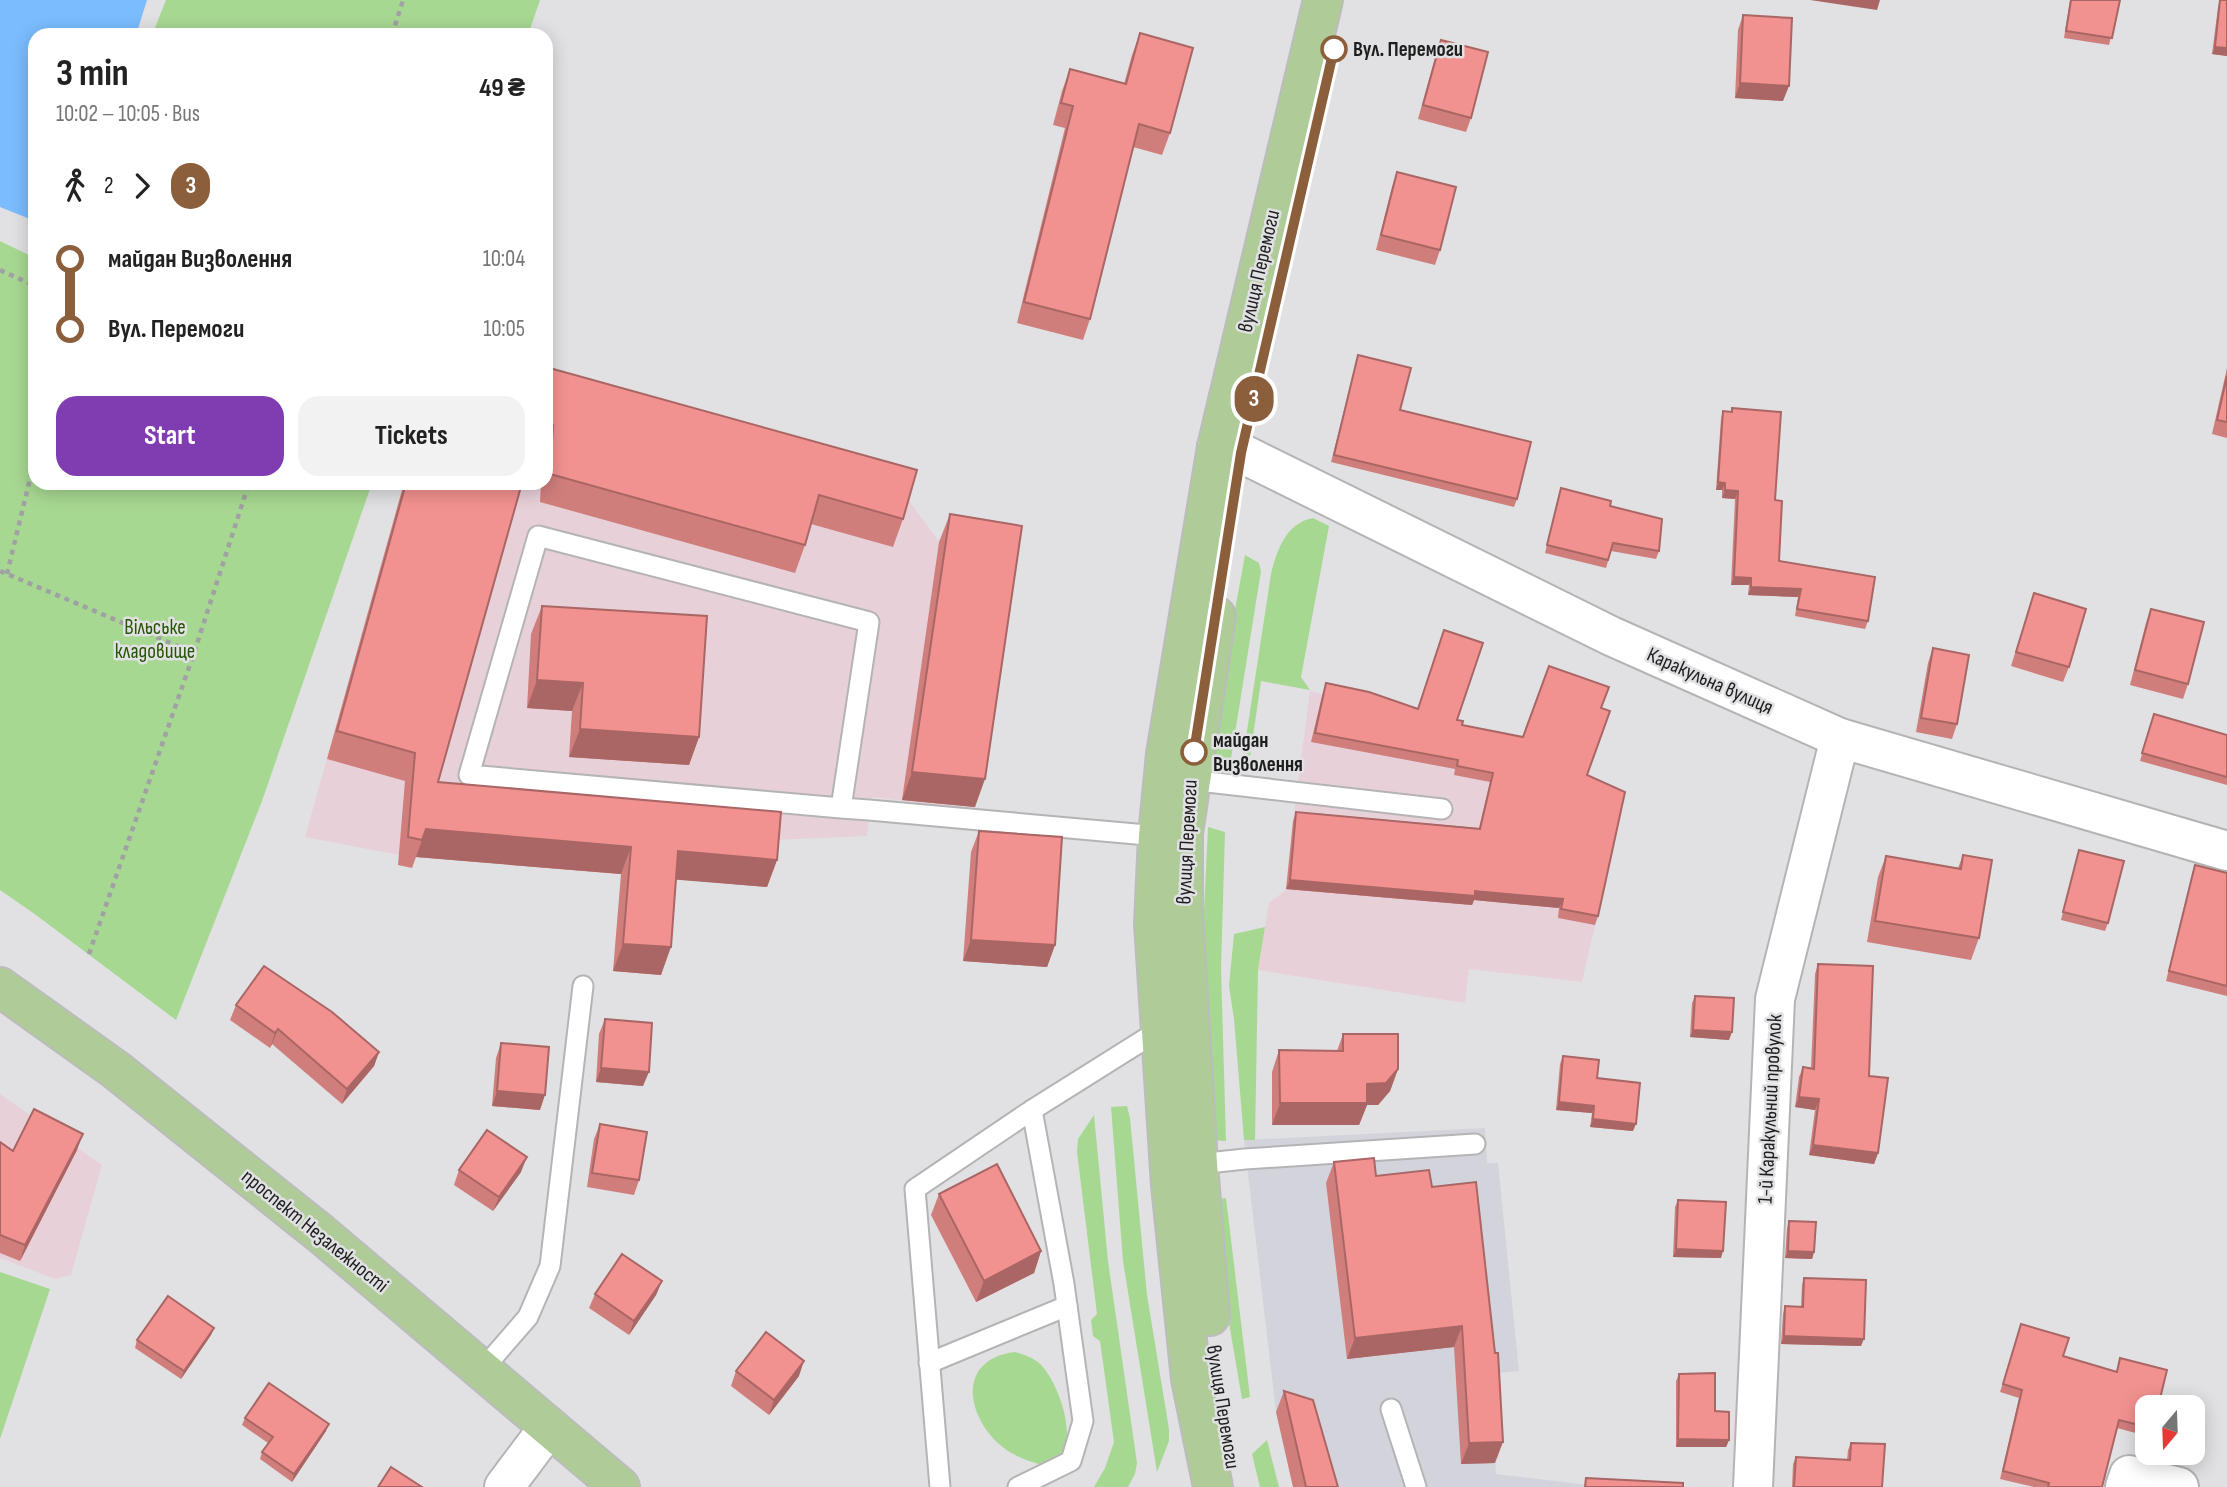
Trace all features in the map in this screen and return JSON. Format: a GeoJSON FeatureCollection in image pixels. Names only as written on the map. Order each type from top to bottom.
{"type":"FeatureCollection","features":[{"type":"Feature","properties":{"kind":"main road","name":"вулиця Перемоги"},"geometry":{"type":"LineString","coordinates":[[1214,1474],[1214,1363],[1198,1164],[1154,924],[1158,836],[1166,754],[1323,0]]}},
{"type":"Feature","properties":{"kind":"main road","name":"вулиця Перемоги"},"geometry":{"type":"LineString","coordinates":[[1214,1474],[1191,1379],[1171,1185],[1175,1031],[1183,913],[1183,833],[1229,450],[1346,0]]}},
{"type":"Feature","properties":{"kind":"main road","name":"проспект Незалежності"},"geometry":{"type":"LineString","coordinates":[[0,987],[116,1070],[320,1233],[620,1487]]}},
{"type":"Feature","properties":{"kind":"street","name":"Каракульна вулиця"},"geometry":{"type":"LineString","coordinates":[[1229,450],[1611,636],[1840,738],[2227,850]]}},
{"type":"Feature","properties":{"kind":"street","name":"1-й Каракульний провулок"},"geometry":{"type":"LineString","coordinates":[[1753,1487],[1775,999],[1840,738]]}},
{"type":"Feature","properties":{"kind":"street"},"geometry":{"type":"LineString","coordinates":[[504,1487],[549,1427]]}},
{"type":"Feature","properties":{"kind":"street"},"geometry":{"type":"LineString","coordinates":[[2125,1487],[2129,1475],[2179,1487]]}},
{"type":"Feature","properties":{"kind":"lane"},"geometry":{"type":"LineString","coordinates":[[841,808],[869,622],[538,536],[469,775],[841,808],[1158,836]]}},
{"type":"Feature","properties":{"kind":"lane"},"geometry":{"type":"LineString","coordinates":[[1190,780],[1442,809]]}},
{"type":"Feature","properties":{"kind":"lane"},"geometry":{"type":"LineString","coordinates":[[482,1370],[528,1317],[550,1266],[583,986]]}},
{"type":"Feature","properties":{"kind":"lane"},"geometry":{"type":"LineString","coordinates":[[940,1487],[915,1189],[1032,1110],[1175,1031]]}},
{"type":"Feature","properties":{"kind":"lane"},"geometry":{"type":"LineString","coordinates":[[1018,1487],[1071,1461],[1083,1421],[1067,1306],[1032,1110]]}},
{"type":"Feature","properties":{"kind":"lane"},"geometry":{"type":"LineString","coordinates":[[1198,1164],[1475,1144]]}},
{"type":"Feature","properties":{"kind":"lane"},"geometry":{"type":"LineString","coordinates":[[929,1363],[1067,1306]]}},
{"type":"Feature","properties":{"kind":"lane"},"geometry":{"type":"LineString","coordinates":[[1391,1409],[1416,1487]]}},
{"type":"Feature","properties":{"kind":"path"},"geometry":{"type":"LineString","coordinates":[[394,28],[403,0]]}},
{"type":"Feature","properties":{"kind":"path"},"geometry":{"type":"LineString","coordinates":[[0,270],[28,283]]}},
{"type":"Feature","properties":{"kind":"path"},"geometry":{"type":"LineString","coordinates":[[7,574],[28,487]]}},
{"type":"Feature","properties":{"kind":"path"},"geometry":{"type":"LineString","coordinates":[[89,954],[194,653],[247,490]]}},
{"type":"Feature","properties":{"kind":"path"},"geometry":{"type":"LineString","coordinates":[[0,571],[194,653]]}},
{"type":"Feature","properties":{"kind":"shaded area"},"geometry":{"type":"Polygon","coordinates":[[[553,483],[907,498],[939,542],[1012,554],[975,810],[872,797],[867,836],[771,840],[767,887],[399,855],[305,837],[402,490],[553,490],[553,483]]]}},
{"type":"Feature","properties":{"kind":"shaded area"},"geometry":{"type":"Polygon","coordinates":[[[1310,691],[1459,730],[1595,925],[1582,982],[1469,969],[1465,1003],[1258,970],[1269,903],[1287,889],[1310,691]]]}},
{"type":"Feature","properties":{"kind":"shaded area"},"geometry":{"type":"Polygon","coordinates":[[[0,1094],[102,1165],[71,1275],[55,1279],[0,1258],[0,1094]]]}},
{"type":"Feature","properties":{"kind":"shaded area"},"geometry":{"type":"Polygon","coordinates":[[[1485,1128],[1487,1163],[1498,1163],[1519,1371],[1490,1374],[1496,1474],[1604,1487],[1293,1487],[1276,1412],[1244,1140],[1485,1128]]]}},
{"type":"Feature","properties":{"kind":"green space"},"geometry":{"type":"Polygon","coordinates":[[[166,0],[540,0],[530,28],[155,28],[166,0]]]}},
{"type":"Feature","properties":{"kind":"green space","name":"Вільське кладовище"},"geometry":{"type":"Polygon","coordinates":[[[0,241],[28,255],[28,490],[370,490],[262,801],[176,1020],[0,890],[0,241]]]}},
{"type":"Feature","properties":{"kind":"green space"},"geometry":{"type":"Polygon","coordinates":[[[1313,518],[1329,526],[1301,677],[1310,690],[1261,681],[1250,757],[1243,757],[1273,565],[1289,532],[1296,525],[1313,518]]]}},
{"type":"Feature","properties":{"kind":"green space"},"geometry":{"type":"Polygon","coordinates":[[[1245,555],[1259,563],[1261,571],[1231,758],[1215,760],[1224,670],[1245,555]]]}},
{"type":"Feature","properties":{"kind":"green space"},"geometry":{"type":"Polygon","coordinates":[[[1208,827],[1225,832],[1221,968],[1226,1141],[1209,1140],[1203,931],[1208,827]]]}},
{"type":"Feature","properties":{"kind":"green space"},"geometry":{"type":"Polygon","coordinates":[[[1265,927],[1258,970],[1255,1140],[1244,1140],[1229,986],[1234,934],[1265,927]]]}},
{"type":"Feature","properties":{"kind":"green space"},"geometry":{"type":"Polygon","coordinates":[[[1127,1106],[1147,1295],[1169,1429],[1169,1441],[1157,1472],[1123,1261],[1111,1107],[1127,1106]]]}},
{"type":"Feature","properties":{"kind":"green space"},"geometry":{"type":"Polygon","coordinates":[[[1094,1115],[1108,1261],[1137,1463],[1128,1487],[1094,1487],[1105,1468],[1114,1442],[1100,1341],[1093,1336],[1091,1320],[1097,1314],[1077,1152],[1078,1139],[1094,1115]]]}},
{"type":"Feature","properties":{"kind":"green space"},"geometry":{"type":"Polygon","coordinates":[[[1226,1198],[1250,1397],[1242,1399],[1213,1200],[1226,1198]]]}},
{"type":"Feature","properties":{"kind":"green space"},"geometry":{"type":"Polygon","coordinates":[[[0,1272],[50,1289],[0,1439],[0,1272]]]}},
{"type":"Feature","properties":{"kind":"green space"},"geometry":{"type":"Polygon","coordinates":[[[1015,1352],[1039,1363],[1062,1403],[1067,1428],[1064,1449],[1057,1457],[1043,1465],[1020,1457],[999,1444],[979,1418],[974,1403],[976,1376],[984,1365],[997,1357],[1015,1352]]]}},
{"type":"Feature","properties":{"kind":"green space"},"geometry":{"type":"Polygon","coordinates":[[[1267,1440],[1279,1487],[1260,1487],[1252,1454],[1267,1440]]]}},
{"type":"Feature","properties":{"kind":"water"},"geometry":{"type":"Polygon","coordinates":[[[0,0],[147,0],[138,28],[28,28],[28,218],[0,207],[0,0]]]}},
{"type":"Feature","properties":{"kind":"building"},"geometry":{"type":"Polygon","coordinates":[[[2071,0],[2120,0],[2112,38],[2066,31],[2071,0]]]}},
{"type":"Feature","properties":{"kind":"building"},"geometry":{"type":"Polygon","coordinates":[[[2220,0],[2227,0],[2227,48],[2215,47],[2220,0]]]}},
{"type":"Feature","properties":{"kind":"building"},"geometry":{"type":"Polygon","coordinates":[[[1743,15],[1792,18],[1789,86],[1740,83],[1743,15]]]}},
{"type":"Feature","properties":{"kind":"building"},"geometry":{"type":"Polygon","coordinates":[[[1140,33],[1193,48],[1170,133],[1139,124],[1090,319],[1024,302],[1073,106],[1061,103],[1070,69],[1126,84],[1140,33]]]}},
{"type":"Feature","properties":{"kind":"building"},"geometry":{"type":"Polygon","coordinates":[[[1441,40],[1488,52],[1471,118],[1423,105],[1441,40]]]}},
{"type":"Feature","properties":{"kind":"building"},"geometry":{"type":"Polygon","coordinates":[[[1397,172],[1456,187],[1440,250],[1381,235],[1397,172]]]}},
{"type":"Feature","properties":{"kind":"building"},"geometry":{"type":"Polygon","coordinates":[[[1358,355],[1411,368],[1400,410],[1531,442],[1517,499],[1334,455],[1358,355]]]}},
{"type":"Feature","properties":{"kind":"building"},"geometry":{"type":"Polygon","coordinates":[[[553,369],[917,470],[903,519],[819,495],[805,545],[553,475],[553,369]]]}},
{"type":"Feature","properties":{"kind":"building"},"geometry":{"type":"Polygon","coordinates":[[[2227,376],[2227,422],[2217,420],[2227,376]]]}},
{"type":"Feature","properties":{"kind":"building"},"geometry":{"type":"Polygon","coordinates":[[[1732,408],[1781,412],[1775,500],[1782,501],[1779,561],[1875,577],[1868,621],[1797,609],[1801,589],[1751,587],[1751,578],[1734,577],[1738,491],[1725,490],[1725,483],[1718,482],[1723,411],[1732,412],[1732,408]]]}},
{"type":"Feature","properties":{"kind":"building"},"geometry":{"type":"Polygon","coordinates":[[[1561,488],[1611,501],[1610,506],[1662,519],[1659,551],[1613,543],[1608,560],[1547,545],[1561,488]]]}},
{"type":"Feature","properties":{"kind":"building"},"geometry":{"type":"Polygon","coordinates":[[[404,490],[520,490],[438,782],[781,812],[777,860],[678,851],[671,947],[623,944],[631,847],[426,829],[422,840],[408,837],[415,753],[337,731],[404,490]]]}},
{"type":"Feature","properties":{"kind":"building"},"geometry":{"type":"Polygon","coordinates":[[[950,514],[1022,526],[985,779],[912,772],[950,514]]]}},
{"type":"Feature","properties":{"kind":"building"},"geometry":{"type":"Polygon","coordinates":[[[2034,593],[2086,609],[2069,667],[2016,652],[2034,593]]]}},
{"type":"Feature","properties":{"kind":"building"},"geometry":{"type":"Polygon","coordinates":[[[542,606],[707,616],[699,737],[580,729],[583,683],[537,680],[542,606]]]}},
{"type":"Feature","properties":{"kind":"building"},"geometry":{"type":"Polygon","coordinates":[[[2151,609],[2204,622],[2188,684],[2135,670],[2151,609]]]}},
{"type":"Feature","properties":{"kind":"building"},"geometry":{"type":"Polygon","coordinates":[[[1444,630],[1483,643],[1457,720],[1463,721],[1462,725],[1523,737],[1549,666],[1609,687],[1601,708],[1610,711],[1587,775],[1625,792],[1598,916],[1561,909],[1563,899],[1475,891],[1475,896],[1290,880],[1296,812],[1480,829],[1493,773],[1457,766],[1458,760],[1315,733],[1326,683],[1369,692],[1418,709],[1444,630]]]}},
{"type":"Feature","properties":{"kind":"building"},"geometry":{"type":"Polygon","coordinates":[[[1933,648],[1969,655],[1957,724],[1921,718],[1933,648]]]}},
{"type":"Feature","properties":{"kind":"building"},"geometry":{"type":"Polygon","coordinates":[[[2154,714],[2227,735],[2227,777],[2142,753],[2154,714]]]}},
{"type":"Feature","properties":{"kind":"building"},"geometry":{"type":"Polygon","coordinates":[[[979,831],[1062,837],[1055,945],[971,940],[979,831]]]}},
{"type":"Feature","properties":{"kind":"building"},"geometry":{"type":"Polygon","coordinates":[[[2079,850],[2124,861],[2108,923],[2063,912],[2079,850]]]}},
{"type":"Feature","properties":{"kind":"building"},"geometry":{"type":"Polygon","coordinates":[[[1963,855],[1992,860],[1979,938],[1875,921],[1886,856],[1961,869],[1963,855]]]}},
{"type":"Feature","properties":{"kind":"building"},"geometry":{"type":"Polygon","coordinates":[[[2195,865],[2227,873],[2227,986],[2169,971],[2195,865]]]}},
{"type":"Feature","properties":{"kind":"building"},"geometry":{"type":"Polygon","coordinates":[[[1818,964],[1873,966],[1869,1076],[1888,1078],[1878,1153],[1813,1145],[1819,1099],[1799,1097],[1803,1067],[1814,1069],[1818,964]]]}},
{"type":"Feature","properties":{"kind":"building"},"geometry":{"type":"Polygon","coordinates":[[[264,966],[332,1012],[379,1052],[347,1089],[278,1029],[275,1033],[236,1005],[264,966]]]}},
{"type":"Feature","properties":{"kind":"building"},"geometry":{"type":"Polygon","coordinates":[[[1695,996],[1734,998],[1732,1032],[1693,1030],[1695,996]]]}},
{"type":"Feature","properties":{"kind":"building"},"geometry":{"type":"Polygon","coordinates":[[[605,1019],[652,1023],[649,1072],[601,1068],[605,1019]]]}},
{"type":"Feature","properties":{"kind":"building"},"geometry":{"type":"Polygon","coordinates":[[[1343,1034],[1398,1034],[1398,1069],[1386,1083],[1367,1084],[1367,1103],[1280,1103],[1279,1050],[1343,1051],[1343,1034]]]}},
{"type":"Feature","properties":{"kind":"building"},"geometry":{"type":"Polygon","coordinates":[[[501,1043],[549,1047],[545,1095],[497,1091],[501,1043]]]}},
{"type":"Feature","properties":{"kind":"building"},"geometry":{"type":"Polygon","coordinates":[[[1563,1056],[1599,1060],[1597,1078],[1640,1083],[1636,1124],[1593,1119],[1594,1106],[1559,1102],[1563,1056]]]}},
{"type":"Feature","properties":{"kind":"building"},"geometry":{"type":"Polygon","coordinates":[[[34,1109],[83,1134],[25,1245],[0,1235],[0,1142],[13,1151],[34,1109]]]}},
{"type":"Feature","properties":{"kind":"building"},"geometry":{"type":"Polygon","coordinates":[[[600,1124],[647,1132],[639,1180],[592,1173],[600,1124]]]}},
{"type":"Feature","properties":{"kind":"building"},"geometry":{"type":"Polygon","coordinates":[[[487,1130],[527,1157],[499,1197],[459,1170],[487,1130]]]}},
{"type":"Feature","properties":{"kind":"building"},"geometry":{"type":"Polygon","coordinates":[[[1374,1158],[1376,1176],[1429,1170],[1432,1187],[1476,1182],[1495,1353],[1498,1353],[1503,1442],[1469,1443],[1462,1326],[1355,1338],[1334,1162],[1374,1158]]]}},
{"type":"Feature","properties":{"kind":"building"},"geometry":{"type":"Polygon","coordinates":[[[997,1164],[1041,1251],[984,1281],[939,1194],[997,1164]]]}},
{"type":"Feature","properties":{"kind":"building"},"geometry":{"type":"Polygon","coordinates":[[[1678,1200],[1726,1202],[1723,1251],[1676,1249],[1678,1200]]]}},
{"type":"Feature","properties":{"kind":"building"},"geometry":{"type":"Polygon","coordinates":[[[1789,1221],[1816,1222],[1814,1252],[1788,1251],[1789,1221]]]}},
{"type":"Feature","properties":{"kind":"building"},"geometry":{"type":"Polygon","coordinates":[[[622,1254],[662,1281],[634,1321],[595,1294],[622,1254]]]}},
{"type":"Feature","properties":{"kind":"building"},"geometry":{"type":"Polygon","coordinates":[[[1804,1278],[1866,1280],[1864,1339],[1784,1336],[1785,1306],[1803,1307],[1804,1278]]]}},
{"type":"Feature","properties":{"kind":"building"},"geometry":{"type":"Polygon","coordinates":[[[168,1296],[214,1328],[184,1371],[137,1340],[168,1296]]]}},
{"type":"Feature","properties":{"kind":"building"},"geometry":{"type":"Polygon","coordinates":[[[2021,1324],[2069,1338],[2063,1356],[2117,1372],[2120,1358],[2167,1370],[2161,1395],[2135,1395],[2135,1424],[2119,1420],[2102,1487],[2048,1487],[2049,1483],[2003,1471],[2022,1390],[2003,1384],[2021,1324]]]}},
{"type":"Feature","properties":{"kind":"building"},"geometry":{"type":"Polygon","coordinates":[[[766,1332],[804,1361],[774,1400],[736,1371],[766,1332]]]}},
{"type":"Feature","properties":{"kind":"building"},"geometry":{"type":"Polygon","coordinates":[[[1715,1373],[1715,1411],[1729,1412],[1729,1440],[1678,1439],[1679,1374],[1715,1373]]]}},
{"type":"Feature","properties":{"kind":"building"},"geometry":{"type":"Polygon","coordinates":[[[269,1383],[329,1424],[294,1474],[262,1452],[273,1437],[245,1418],[269,1383]]]}},
{"type":"Feature","properties":{"kind":"building"},"geometry":{"type":"Polygon","coordinates":[[[1284,1391],[1313,1400],[1338,1487],[1306,1487],[1284,1391]]]}},
{"type":"Feature","properties":{"kind":"building"},"geometry":{"type":"Polygon","coordinates":[[[1851,1443],[1885,1444],[1882,1487],[1794,1487],[1796,1457],[1850,1460],[1851,1443]]]}},
{"type":"Feature","properties":{"kind":"building"},"geometry":{"type":"Polygon","coordinates":[[[391,1467],[422,1487],[378,1487],[391,1467]]]}},
{"type":"Feature","properties":{"kind":"building"},"geometry":{"type":"Polygon","coordinates":[[[1586,1478],[1683,1483],[1683,1487],[1585,1487],[1586,1478]]]}},
{"type":"Feature","properties":{"kind":"bus line","name":"3"},"geometry":{"type":"LineString","coordinates":[[1194,752],[1241,453],[1334,49]]}},
{"type":"Feature","properties":{"kind":"place","name":"Вул. Перемоги"},"geometry":{"type":"Point","coordinates":[1334,49]}},
{"type":"Feature","properties":{"kind":"place","name":"майдан Визволення"},"geometry":{"type":"Point","coordinates":[1194,752]}}]}
